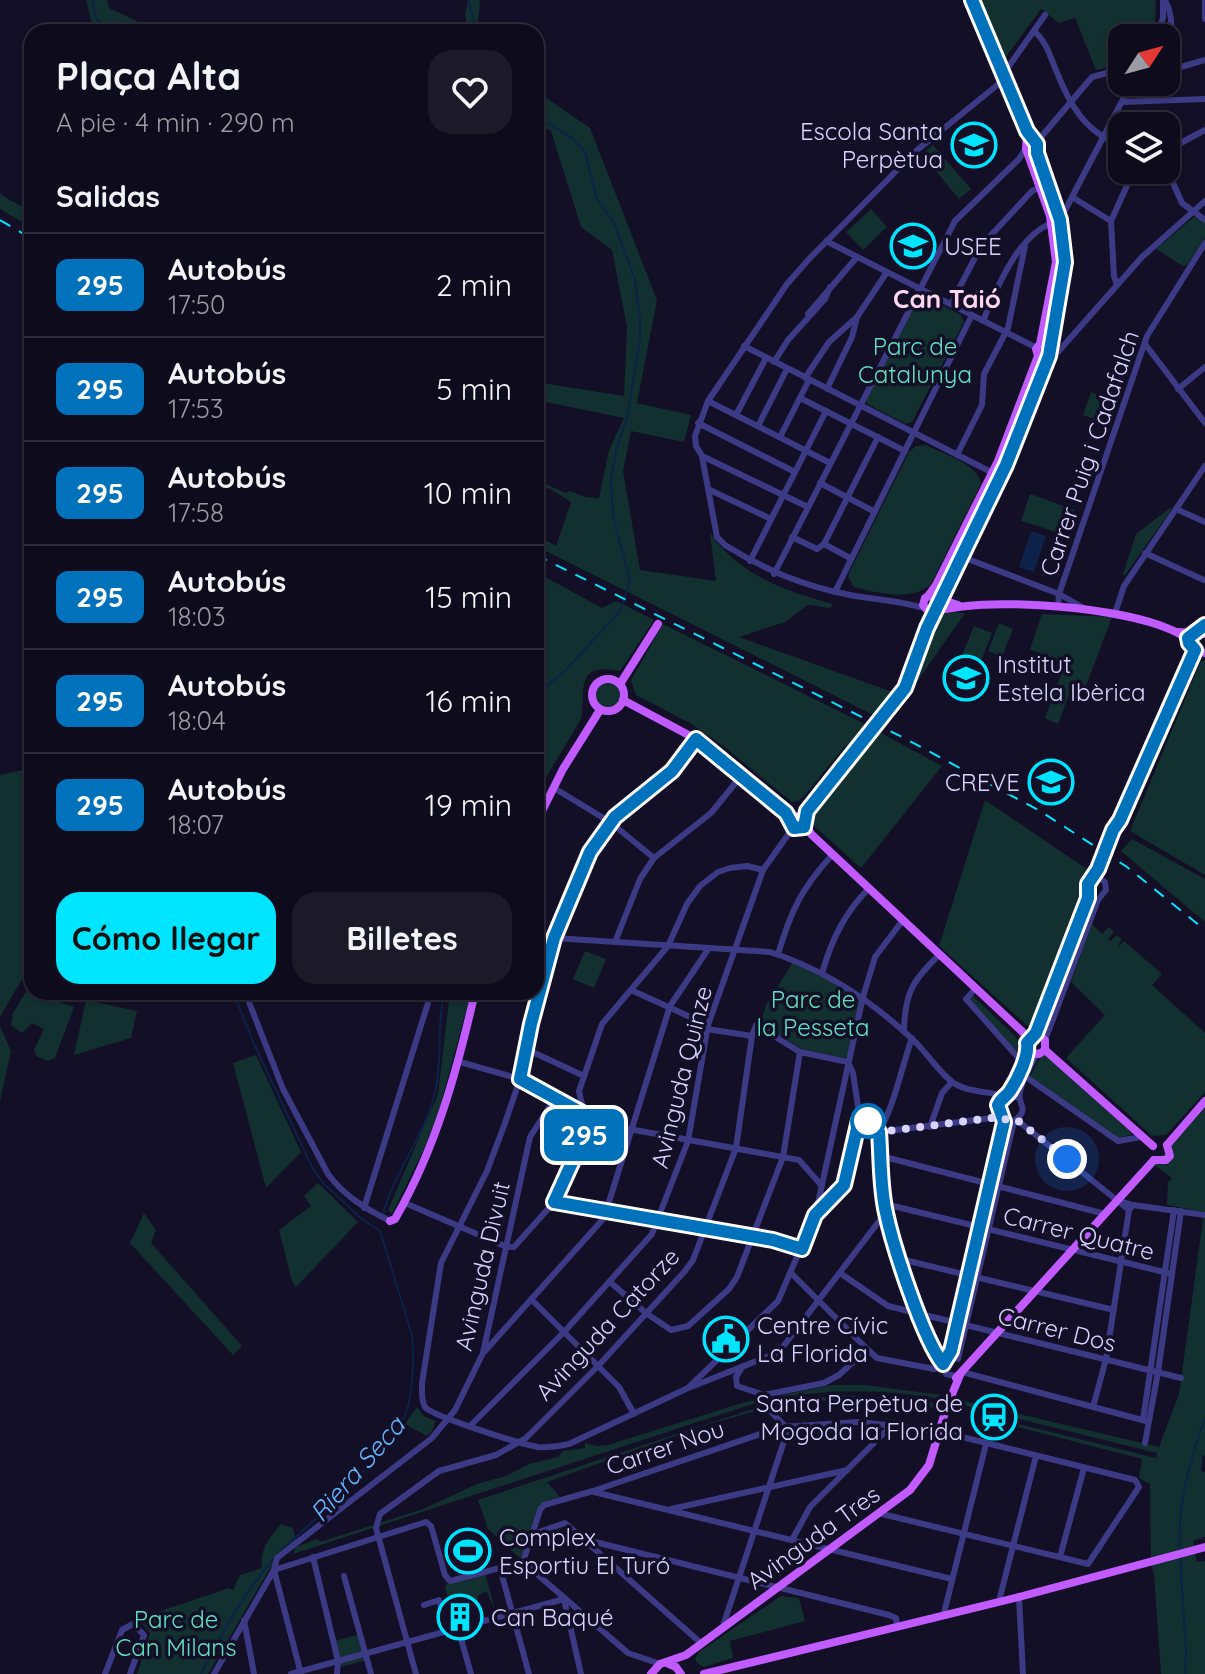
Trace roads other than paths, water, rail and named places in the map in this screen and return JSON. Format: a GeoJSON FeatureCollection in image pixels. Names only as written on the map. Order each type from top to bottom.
{"type":"FeatureCollection","features":[{"type":"Feature","properties":{"kind":"main road"},"geometry":{"type":"LineString","coordinates":[[972,0],[1027,131],[1029,151],[1056,222]]}},
{"type":"Feature","properties":{"kind":"main road"},"geometry":{"type":"LineString","coordinates":[[933,601],[960,556],[1006,465],[1065,268],[1056,222],[1029,151]]}},
{"type":"Feature","properties":{"kind":"main road"},"geometry":{"type":"LineString","coordinates":[[933,601],[993,473],[1042,350]]}},
{"type":"Feature","properties":{"kind":"main road"},"geometry":{"type":"LineString","coordinates":[[933,601],[1115,613],[1175,631],[1198,633],[1195,650],[1205,653]]}},
{"type":"Feature","properties":{"kind":"main road"},"geometry":{"type":"LineString","coordinates":[[620,684],[658,624]]}},
{"type":"Feature","properties":{"kind":"main road"},"geometry":{"type":"LineString","coordinates":[[606,678],[620,684],[623,700],[615,710],[600,710],[593,702],[593,687],[606,678]]}},
{"type":"Feature","properties":{"kind":"main road"},"geometry":{"type":"LineString","coordinates":[[623,700],[696,739],[798,822],[1032,1037],[1039,1049],[1153,1146]]}},
{"type":"Feature","properties":{"kind":"main road"},"geometry":{"type":"LineString","coordinates":[[544,807],[600,710]]}},
{"type":"Feature","properties":{"kind":"main road"},"geometry":{"type":"LineString","coordinates":[[390,1221],[395,1219],[405,1203],[438,1129],[460,1062],[473,1000]]}},
{"type":"Feature","properties":{"kind":"main road"},"geometry":{"type":"LineString","coordinates":[[1032,1037],[1039,1049]]}},
{"type":"Feature","properties":{"kind":"main road"},"geometry":{"type":"LineString","coordinates":[[1167,1145],[1205,1101]]}},
{"type":"Feature","properties":{"kind":"main road"},"geometry":{"type":"LineString","coordinates":[[1153,1146],[1160,1143],[1167,1145]]}},
{"type":"Feature","properties":{"kind":"main road"},"geometry":{"type":"LineString","coordinates":[[1153,1146],[1151,1153],[1154,1160],[1166,1160],[1170,1156],[1167,1145]]}},
{"type":"Feature","properties":{"kind":"main road","name":"Avinguda Tres"},"geometry":{"type":"LineString","coordinates":[[663,1664],[686,1655],[702,1644],[910,1490],[924,1474],[932,1456],[940,1412],[955,1380],[1154,1160]]}},
{"type":"Feature","properties":{"kind":"main road"},"geometry":{"type":"LineString","coordinates":[[704,1674],[1205,1547]]}},
{"type":"Feature","properties":{"kind":"main road"},"geometry":{"type":"LineString","coordinates":[[944,1613],[1112,1570]]}},
{"type":"Feature","properties":{"kind":"main road"},"geometry":{"type":"LineString","coordinates":[[682,1673],[686,1655]]}},
{"type":"Feature","properties":{"kind":"main road"},"geometry":{"type":"LineString","coordinates":[[651,1674],[663,1664],[674,1665],[682,1673]]}},
{"type":"Feature","properties":{"kind":"street"},"geometry":{"type":"LineString","coordinates":[[1161,24],[1164,0]]}},
{"type":"Feature","properties":{"kind":"street"},"geometry":{"type":"LineString","coordinates":[[1164,0],[1172,24]]}},
{"type":"Feature","properties":{"kind":"street"},"geometry":{"type":"LineString","coordinates":[[1205,0],[1205,19]]}},
{"type":"Feature","properties":{"kind":"street"},"geometry":{"type":"LineString","coordinates":[[927,628],[933,601],[910,602],[835,592],[774,574],[725,545],[717,537],[710,490],[695,436],[708,401],[787,284],[916,151],[1005,76],[1045,15]]}},
{"type":"Feature","properties":{"kind":"street"},"geometry":{"type":"LineString","coordinates":[[1034,31],[1043,40],[1071,102],[1094,132],[1108,140]]}},
{"type":"Feature","properties":{"kind":"street"},"geometry":{"type":"LineString","coordinates":[[1180,67],[1205,60]]}},
{"type":"Feature","properties":{"kind":"street"},"geometry":{"type":"LineString","coordinates":[[774,574],[958,215],[1029,151],[1095,76],[1108,73]]}},
{"type":"Feature","properties":{"kind":"street"},"geometry":{"type":"LineString","coordinates":[[983,321],[1003,275],[1040,228],[1056,222],[1072,197],[1125,96]]}},
{"type":"Feature","properties":{"kind":"street"},"geometry":{"type":"LineString","coordinates":[[1122,102],[1205,99]]}},
{"type":"Feature","properties":{"kind":"street"},"geometry":{"type":"LineString","coordinates":[[1180,143],[1205,130]]}},
{"type":"Feature","properties":{"kind":"street"},"geometry":{"type":"LineString","coordinates":[[1117,285],[1111,221],[1128,184]]}},
{"type":"Feature","properties":{"kind":"street"},"geometry":{"type":"LineString","coordinates":[[1174,184],[1182,203],[1205,220]]}},
{"type":"Feature","properties":{"kind":"street"},"geometry":{"type":"LineString","coordinates":[[951,304],[981,246],[1032,191],[1041,187]]}},
{"type":"Feature","properties":{"kind":"street"},"geometry":{"type":"LineString","coordinates":[[1072,197],[1111,221]]}},
{"type":"Feature","properties":{"kind":"street"},"geometry":{"type":"LineString","coordinates":[[826,241],[1042,350],[1057,353],[1142,257],[1205,201]]}},
{"type":"Feature","properties":{"kind":"street","name":"Carrer Puig i Cadafalch"},"geometry":{"type":"LineString","coordinates":[[1058,607],[1059,594],[1145,344],[1152,327],[1205,243]]}},
{"type":"Feature","properties":{"kind":"street"},"geometry":{"type":"LineString","coordinates":[[957,455],[982,405],[984,374],[1006,332],[1025,246]]}},
{"type":"Feature","properties":{"kind":"street"},"geometry":{"type":"LineString","coordinates":[[774,362],[811,308],[857,257]]}},
{"type":"Feature","properties":{"kind":"street"},"geometry":{"type":"LineString","coordinates":[[1015,259],[1019,260],[1020,267]]}},
{"type":"Feature","properties":{"kind":"street"},"geometry":{"type":"LineString","coordinates":[[780,437],[807,379],[829,342],[857,317],[887,272]]}},
{"type":"Feature","properties":{"kind":"street"},"geometry":{"type":"LineString","coordinates":[[835,592],[972,315]]}},
{"type":"Feature","properties":{"kind":"street"},"geometry":{"type":"LineString","coordinates":[[827,389],[852,337],[857,317]]}},
{"type":"Feature","properties":{"kind":"street"},"geometry":{"type":"LineString","coordinates":[[1145,344],[1205,423]]}},
{"type":"Feature","properties":{"kind":"street"},"geometry":{"type":"LineString","coordinates":[[744,346],[993,473]]}},
{"type":"Feature","properties":{"kind":"street"},"geometry":{"type":"LineString","coordinates":[[736,415],[766,358]]}},
{"type":"Feature","properties":{"kind":"street"},"geometry":{"type":"LineString","coordinates":[[1178,389],[1205,367]]}},
{"type":"Feature","properties":{"kind":"street"},"geometry":{"type":"LineString","coordinates":[[758,426],[787,369]]}},
{"type":"Feature","properties":{"kind":"street"},"geometry":{"type":"LineString","coordinates":[[800,398],[905,451]]}},
{"type":"Feature","properties":{"kind":"street"},"geometry":{"type":"LineString","coordinates":[[708,401],[830,463]]}},
{"type":"Feature","properties":{"kind":"street"},"geometry":{"type":"LineString","coordinates":[[750,561],[826,411]]}},
{"type":"Feature","properties":{"kind":"street"},"geometry":{"type":"LineString","coordinates":[[698,423],[795,472]]}},
{"type":"Feature","properties":{"kind":"street"},"geometry":{"type":"LineString","coordinates":[[792,537],[817,549],[824,544],[878,437]]}},
{"type":"Feature","properties":{"kind":"street"},"geometry":{"type":"LineString","coordinates":[[702,456],[808,507]]}},
{"type":"Feature","properties":{"kind":"street"},"geometry":{"type":"LineString","coordinates":[[1115,613],[1124,586],[1205,466]]}},
{"type":"Feature","properties":{"kind":"street"},"geometry":{"type":"LineString","coordinates":[[820,483],[875,512]]}},
{"type":"Feature","properties":{"kind":"street"},"geometry":{"type":"LineString","coordinates":[[710,490],[771,519]]}},
{"type":"Feature","properties":{"kind":"street"},"geometry":{"type":"LineString","coordinates":[[1176,509],[1205,522]]}},
{"type":"Feature","properties":{"kind":"street"},"geometry":{"type":"LineString","coordinates":[[824,544],[850,558]]}},
{"type":"Feature","properties":{"kind":"street"},"geometry":{"type":"LineString","coordinates":[[1145,553],[1204,580]]}},
{"type":"Feature","properties":{"kind":"street"},"geometry":{"type":"LineString","coordinates":[[960,556],[1059,594],[1086,609]]}},
{"type":"Feature","properties":{"kind":"street","name":"Avinguda Quinze"},"geometry":{"type":"LineString","coordinates":[[470,1426],[565,1331],[652,1234],[688,1141],[708,1027],[763,870],[900,697],[927,628],[933,601]]}},
{"type":"Feature","properties":{"kind":"street"},"geometry":{"type":"LineString","coordinates":[[1032,1037],[1086,902],[1089,881],[1098,873],[1113,830],[1195,650]]}},
{"type":"Feature","properties":{"kind":"street"},"geometry":{"type":"LineString","coordinates":[[544,978],[554,938],[590,852],[610,822],[672,771],[696,739]]}},
{"type":"Feature","properties":{"kind":"street"},"geometry":{"type":"LineString","coordinates":[[615,942],[640,879],[654,858],[711,813],[742,775]]}},
{"type":"Feature","properties":{"kind":"street"},"geometry":{"type":"LineString","coordinates":[[554,788],[610,822],[654,858]]}},
{"type":"Feature","properties":{"kind":"street"},"geometry":{"type":"LineString","coordinates":[[778,954],[802,891],[832,855]]}},
{"type":"Feature","properties":{"kind":"street"},"geometry":{"type":"LineString","coordinates":[[405,1203],[507,1247],[514,1247],[554,1202],[585,1134],[579,1091],[602,1024],[668,946],[687,904],[700,886],[718,872],[730,868],[747,866],[763,870]]}},
{"type":"Feature","properties":{"kind":"street"},"geometry":{"type":"LineString","coordinates":[[791,1273],[877,1358],[934,1369],[943,1365],[949,1357],[980,1227],[1023,1107],[1019,1098],[1026,1077],[1106,886],[1098,873]]}},
{"type":"Feature","properties":{"kind":"street"},"geometry":{"type":"LineString","coordinates":[[822,973],[836,929],[844,915],[869,888]]}},
{"type":"Feature","properties":{"kind":"street"},"geometry":{"type":"LineString","coordinates":[[1088,890],[1093,895],[1100,895]]}},
{"type":"Feature","properties":{"kind":"street"},"geometry":{"type":"LineString","coordinates":[[688,1388],[778,1301],[791,1273],[815,1215],[863,997],[875,957],[903,920]]}},
{"type":"Feature","properties":{"kind":"street"},"geometry":{"type":"LineString","coordinates":[[544,936],[778,954],[822,973],[863,997],[912,1038],[952,1082],[972,1091],[1019,1098]]}},
{"type":"Feature","properties":{"kind":"street"},"geometry":{"type":"LineString","coordinates":[[483,1353],[604,1218],[669,1009],[709,948]]}},
{"type":"Feature","properties":{"kind":"street"},"geometry":{"type":"LineString","coordinates":[[904,1031],[908,994],[915,979],[940,954]]}},
{"type":"Feature","properties":{"kind":"street"},"geometry":{"type":"LineString","coordinates":[[976,988],[966,999],[1023,1063]]}},
{"type":"Feature","properties":{"kind":"street"},"geometry":{"type":"LineString","coordinates":[[631,990],[708,1027],[752,1036],[756,1025],[800,1052],[848,1062]]}},
{"type":"Feature","properties":{"kind":"street"},"geometry":{"type":"LineString","coordinates":[[248,1000],[283,1089],[328,1174],[336,1185],[364,1208],[390,1221]]}},
{"type":"Feature","properties":{"kind":"street"},"geometry":{"type":"LineString","coordinates":[[364,1208],[427,1000]]}},
{"type":"Feature","properties":{"kind":"street"},"geometry":{"type":"LineString","coordinates":[[538,1000],[520,1079],[487,1171],[441,1263],[422,1383],[422,1398],[430,1412],[537,1447],[569,1444],[688,1388],[779,1352],[885,1208]]}},
{"type":"Feature","properties":{"kind":"street","name":"Avinguda Catorze"},"geometry":{"type":"LineString","coordinates":[[520,1443],[599,1365],[693,1260],[736,1148],[752,1036]]}},
{"type":"Feature","properties":{"kind":"street"},"geometry":{"type":"LineString","coordinates":[[879,1132],[888,1116],[899,1072],[912,1038]]}},
{"type":"Feature","properties":{"kind":"street"},"geometry":{"type":"LineString","coordinates":[[526,1049],[584,1076]]}},
{"type":"Feature","properties":{"kind":"street"},"geometry":{"type":"LineString","coordinates":[[963,1372],[958,1359],[988,1229],[1002,1118],[998,1105],[1023,1063],[1039,1049]]}},
{"type":"Feature","properties":{"kind":"street"},"geometry":{"type":"LineString","coordinates":[[610,1282],[671,1330],[688,1326],[729,1289],[754,1237],[783,1157],[800,1052]]}},
{"type":"Feature","properties":{"kind":"street"},"geometry":{"type":"LineString","coordinates":[[460,1062],[520,1079],[607,1125],[802,1162],[822,1186]]}},
{"type":"Feature","properties":{"kind":"street"},"geometry":{"type":"LineString","coordinates":[[815,1215],[844,1185],[860,1120],[853,1073],[848,1062]]}},
{"type":"Feature","properties":{"kind":"street"},"geometry":{"type":"LineString","coordinates":[[1026,1077],[1118,1141],[1142,1136]]}},
{"type":"Feature","properties":{"kind":"street"},"geometry":{"type":"LineString","coordinates":[[930,1127],[942,1093],[952,1082]]}},
{"type":"Feature","properties":{"kind":"street","name":"Avinguda Divuit"},"geometry":{"type":"LineString","coordinates":[[214,1674],[277,1558],[432,1438],[449,1420],[462,1399],[483,1353],[530,1137],[555,1098]]}},
{"type":"Feature","properties":{"kind":"street"},"geometry":{"type":"LineString","coordinates":[[879,1132],[1002,1118],[1016,1121],[1131,1208],[1178,1210],[1205,1215]]}},
{"type":"Feature","properties":{"kind":"street"},"geometry":{"type":"LineString","coordinates":[[860,1120],[875,1125],[879,1132],[885,1208],[919,1313],[936,1356],[950,1376],[963,1372],[1146,1421]]}},
{"type":"Feature","properties":{"kind":"street"},"geometry":{"type":"LineString","coordinates":[[881,1156],[1105,1214]]}},
{"type":"Feature","properties":{"kind":"street"},"geometry":{"type":"LineString","coordinates":[[554,1202],[754,1237],[802,1249]]}},
{"type":"Feature","properties":{"kind":"street","name":"Carrer Quatre"},"geometry":{"type":"LineString","coordinates":[[885,1208],[980,1227],[1169,1273]]}},
{"type":"Feature","properties":{"kind":"street"},"geometry":{"type":"LineString","coordinates":[[1093,1407],[1106,1359],[1131,1208]]}},
{"type":"Feature","properties":{"kind":"street"},"geometry":{"type":"LineString","coordinates":[[1145,1443],[1178,1210]]}},
{"type":"Feature","properties":{"kind":"street"},"geometry":{"type":"LineString","coordinates":[[900,1259],[1114,1310]]}},
{"type":"Feature","properties":{"kind":"street","name":"Carrer Dos"},"geometry":{"type":"LineString","coordinates":[[840,1273],[888,1306],[1181,1378]]}},
{"type":"Feature","properties":{"kind":"street"},"geometry":{"type":"LineString","coordinates":[[531,1299],[619,1387],[634,1414]]}},
{"type":"Feature","properties":{"kind":"street"},"geometry":{"type":"LineString","coordinates":[[743,1366],[736,1377],[737,1386],[764,1395],[775,1394],[831,1381],[867,1349]]}},
{"type":"Feature","properties":{"kind":"street"},"geometry":{"type":"LineString","coordinates":[[949,1357],[958,1359]]}},
{"type":"Feature","properties":{"kind":"street"},"geometry":{"type":"LineString","coordinates":[[722,1629],[787,1426],[768,1409]]}},
{"type":"Feature","properties":{"kind":"street","name":"Carrer Nou"},"geometry":{"type":"LineString","coordinates":[[523,1562],[544,1505],[787,1426],[859,1422],[938,1431],[1135,1480],[1139,1487],[1091,1562],[1080,1562]]}},
{"type":"Feature","properties":{"kind":"street"},"geometry":{"type":"LineString","coordinates":[[792,1540],[810,1507],[892,1425]]}},
{"type":"Feature","properties":{"kind":"street"},"geometry":{"type":"LineString","coordinates":[[416,1674],[376,1523],[383,1509],[439,1471],[488,1458],[520,1443]]}},
{"type":"Feature","properties":{"kind":"street"},"geometry":{"type":"LineString","coordinates":[[944,1613],[986,1444]]}},
{"type":"Feature","properties":{"kind":"street"},"geometry":{"type":"LineString","coordinates":[[1000,1597],[1036,1456]]}},
{"type":"Feature","properties":{"kind":"street"},"geometry":{"type":"LineString","coordinates":[[1060,1557],[1084,1468]]}},
{"type":"Feature","properties":{"kind":"street"},"geometry":{"type":"LineString","coordinates":[[669,1510],[847,1470]]}},
{"type":"Feature","properties":{"kind":"street"},"geometry":{"type":"LineString","coordinates":[[593,1491],[952,1579]]}},
{"type":"Feature","properties":{"kind":"street"},"geometry":{"type":"LineString","coordinates":[[878,1513],[1080,1562],[1086,1575]]}},
{"type":"Feature","properties":{"kind":"street"},"geometry":{"type":"LineString","coordinates":[[301,1673],[274,1567],[426,1522],[431,1526],[445,1575],[450,1581],[523,1562],[626,1652],[663,1664]]}},
{"type":"Feature","properties":{"kind":"street"},"geometry":{"type":"LineString","coordinates":[[533,1535],[565,1523],[702,1644]]}},
{"type":"Feature","properties":{"kind":"street"},"geometry":{"type":"LineString","coordinates":[[587,1540],[889,1615],[896,1618],[897,1625]]}},
{"type":"Feature","properties":{"kind":"street"},"geometry":{"type":"LineString","coordinates":[[313,1557],[338,1661],[337,1674]]}},
{"type":"Feature","properties":{"kind":"street"},"geometry":{"type":"LineString","coordinates":[[500,1568],[529,1674]]}},
{"type":"Feature","properties":{"kind":"street"},"geometry":{"type":"LineString","coordinates":[[344,1576],[371,1674]]}},
{"type":"Feature","properties":{"kind":"street"},"geometry":{"type":"LineString","coordinates":[[1018,1594],[1023,1674]]}},
{"type":"Feature","properties":{"kind":"street"},"geometry":{"type":"LineString","coordinates":[[291,1674],[564,1599]]}},
{"type":"Feature","properties":{"kind":"street"},"geometry":{"type":"LineString","coordinates":[[564,1599],[581,1674]]}},
{"type":"Feature","properties":{"kind":"street"},"geometry":{"type":"LineString","coordinates":[[424,1605],[439,1600],[447,1631]]}},
{"type":"Feature","properties":{"kind":"street"},"geometry":{"type":"LineString","coordinates":[[244,1620],[254,1674]]}},
{"type":"Feature","properties":{"kind":"street"},"geometry":{"type":"LineString","coordinates":[[105,1674],[122,1630],[133,1624],[144,1635],[130,1674]]}},
{"type":"Feature","properties":{"kind":"street"},"geometry":{"type":"LineString","coordinates":[[458,1628],[471,1674]]}},
{"type":"Feature","properties":{"kind":"street"},"geometry":{"type":"LineString","coordinates":[[641,1658],[651,1674]]}},
{"type":"Feature","properties":{"kind":"water"},"geometry":{"type":"Polygon","coordinates":[[[1031,531],[1046,536],[1034,572],[1019,567],[1031,531]]]}},
{"type":"Feature","properties":{"kind":"waterway","name":"Riera Seca"},"geometry":{"type":"LineString","coordinates":[[93,0],[96,18],[101,24]]}},
{"type":"Feature","properties":{"kind":"waterway"},"geometry":{"type":"LineString","coordinates":[[468,0],[475,24]]}},
{"type":"Feature","properties":{"kind":"waterway"},"geometry":{"type":"LineString","coordinates":[[544,121],[572,138],[585,152],[597,199],[615,225],[635,280],[640,320],[628,414],[611,479],[613,516],[630,581],[620,611],[566,670],[544,688]]}},
{"type":"Feature","properties":{"kind":"waterway","name":"Riera Seca"},"geometry":{"type":"LineString","coordinates":[[236,1000],[313,1169],[323,1183],[363,1220],[380,1231],[412,1335],[411,1393],[399,1427],[369,1465],[279,1553]]}},
{"type":"Feature","properties":{"kind":"waterway"},"geometry":{"type":"LineString","coordinates":[[383,1214],[394,1183],[431,1108],[439,1068],[444,1000]]}},
{"type":"Feature","properties":{"kind":"waterway"},"geometry":{"type":"LineString","coordinates":[[1180,1549],[1186,1483],[1205,1418]]}},
{"type":"Feature","properties":{"kind":"waterway"},"geometry":{"type":"LineString","coordinates":[[1180,1556],[1185,1674]]}},
{"type":"Feature","properties":{"kind":"waterway","name":"Riera Seca"},"geometry":{"type":"LineString","coordinates":[[201,1674],[234,1613],[275,1557]]}},
{"type":"Feature","properties":{"kind":"railway"},"geometry":{"type":"LineString","coordinates":[[0,220],[24,234]]}},
{"type":"Feature","properties":{"kind":"railway"},"geometry":{"type":"LineString","coordinates":[[544,559],[904,738],[1040,811],[1127,867],[1205,930]]}},
{"type":"Feature","properties":{"kind":"place","name":"Escola Santa Perpètua"},"geometry":{"type":"Point","coordinates":[974,145]}},
{"type":"Feature","properties":{"kind":"place","name":"USEE"},"geometry":{"type":"Point","coordinates":[913,246]}},
{"type":"Feature","properties":{"kind":"place","name":"Institut Estela Ibèrica"},"geometry":{"type":"Point","coordinates":[966,678]}},
{"type":"Feature","properties":{"kind":"place","name":"CREVE"},"geometry":{"type":"Point","coordinates":[1051,782]}},
{"type":"Feature","properties":{"kind":"place","name":"Centre Cívic La Florida"},"geometry":{"type":"Point","coordinates":[726,1339]}},
{"type":"Feature","properties":{"kind":"place","name":"Santa Perpètua de Mogoda la Florida"},"geometry":{"type":"Point","coordinates":[994,1417]}},
{"type":"Feature","properties":{"kind":"place","name":"Complex Esportiu El Turó"},"geometry":{"type":"Point","coordinates":[468,1551]}},
{"type":"Feature","properties":{"kind":"place","name":"Can Baqué"},"geometry":{"type":"Point","coordinates":[460,1617]}},
{"type":"Feature","properties":{"kind":"district","name":"Can Taió"},"geometry":{"type":"Point","coordinates":[947,298]}},
{"type":"Feature","properties":{"kind":"park label","name":"Parc de Catalunya"},"geometry":{"type":"Point","coordinates":[915,360]}},
{"type":"Feature","properties":{"kind":"park label","name":"Parc de la Pesseta"},"geometry":{"type":"Point","coordinates":[813,1013]}},
{"type":"Feature","properties":{"kind":"park label","name":"Parc de Can Milans"},"geometry":{"type":"Point","coordinates":[176,1633]}}]}
